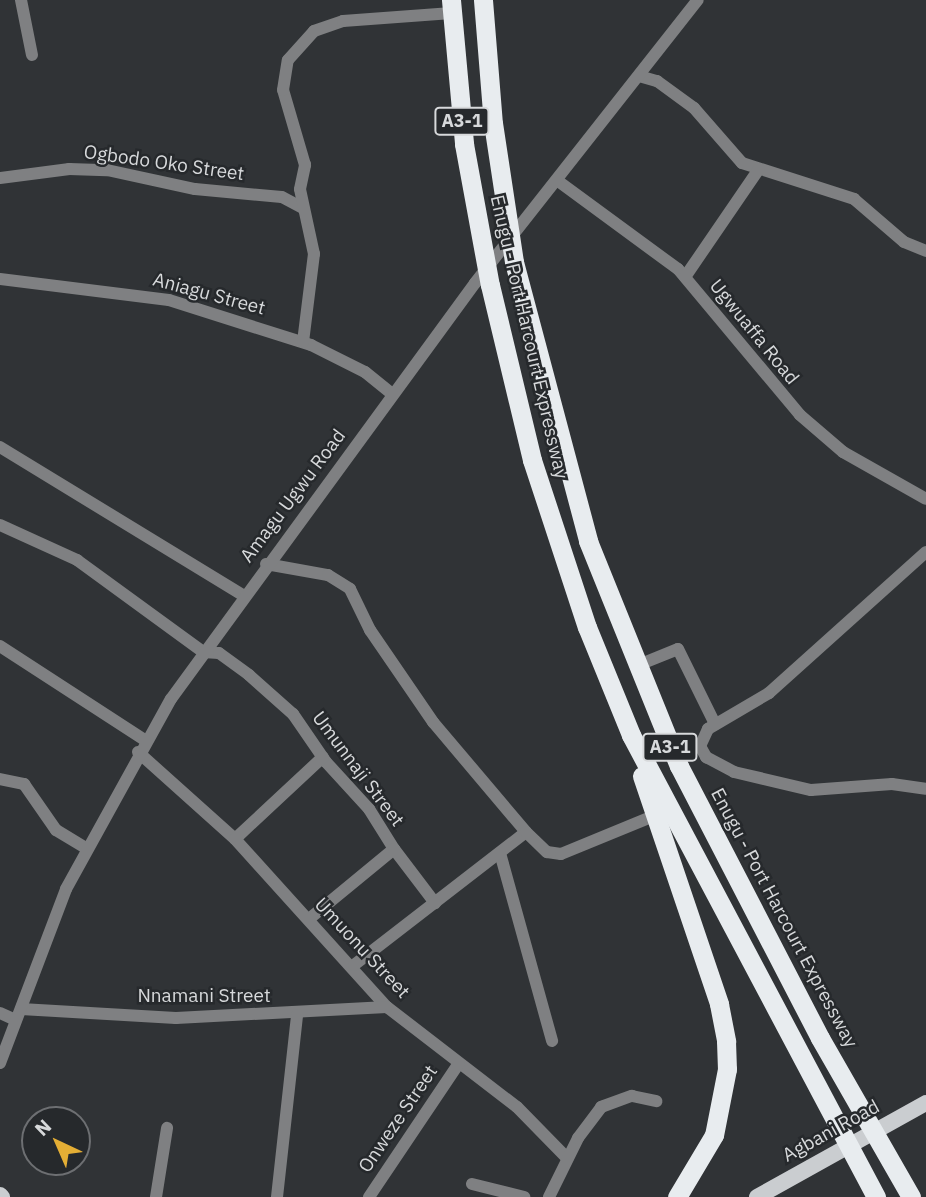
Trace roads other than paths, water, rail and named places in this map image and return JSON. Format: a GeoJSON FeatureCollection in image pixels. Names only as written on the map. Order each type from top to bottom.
{"type":"FeatureCollection","features":[{"type":"Feature","properties":{"kind":"highway","name":"Enugu - Port Harcourt Expressway"},"geometry":{"type":"LineString","coordinates":[[483,0],[506,219],[514,262],[559,447],[636,667],[679,766],[820,1038],[911,1197]]}},
{"type":"Feature","properties":{"kind":"highway","name":"Enugu - Port Harcourt Expressway"},"geometry":{"type":"LineString","coordinates":[[452,7],[464,144],[490,285],[544,500],[631,734],[876,1197]]}},
{"type":"Feature","properties":{"kind":"highway"},"geometry":{"type":"LineString","coordinates":[[631,734],[719,1004],[726,1041],[727,1069],[713,1135],[677,1197]]}},
{"type":"Feature","properties":{"kind":"main road","name":"Agbani Road"},"geometry":{"type":"LineString","coordinates":[[757,1197],[926,1102]]}},
{"type":"Feature","properties":{"kind":"street"},"geometry":{"type":"LineString","coordinates":[[21,0],[32,55]]}},
{"type":"Feature","properties":{"kind":"street","name":"Amagu Ugwu Road"},"geometry":{"type":"LineString","coordinates":[[0,1063],[86,848],[145,740],[242,595],[392,394],[698,0]]}},
{"type":"Feature","properties":{"kind":"street"},"geometry":{"type":"LineString","coordinates":[[303,342],[314,254],[300,185],[305,165],[281,79],[292,50],[314,31],[343,21],[452,7]]}},
{"type":"Feature","properties":{"kind":"street"},"geometry":{"type":"LineString","coordinates":[[639,76],[657,81],[694,108],[742,163],[854,199],[904,242],[926,251]]}},
{"type":"Feature","properties":{"kind":"street","name":"Ogbodo Oko Street"},"geometry":{"type":"LineString","coordinates":[[0,178],[69,169],[107,170],[195,189],[282,197]]}},
{"type":"Feature","properties":{"kind":"street"},"geometry":{"type":"LineString","coordinates":[[685,277],[760,169]]}},
{"type":"Feature","properties":{"kind":"street","name":"Ugwuaffa Road"},"geometry":{"type":"LineString","coordinates":[[558,181],[685,277],[788,405],[843,452],[926,499]]}},
{"type":"Feature","properties":{"kind":"street"},"geometry":{"type":"LineString","coordinates":[[300,185],[282,197],[303,208]]}},
{"type":"Feature","properties":{"kind":"street","name":"Aniagu Street"},"geometry":{"type":"LineString","coordinates":[[0,279],[169,300],[303,342],[343,359],[392,394]]}},
{"type":"Feature","properties":{"kind":"street"},"geometry":{"type":"LineString","coordinates":[[0,447],[242,595]]}},
{"type":"Feature","properties":{"kind":"street","name":"Umunnaji Street"},"geometry":{"type":"LineString","coordinates":[[0,524],[77,560],[203,652],[219,653],[271,695],[369,808],[394,849],[309,919]]}},
{"type":"Feature","properties":{"kind":"street"},"geometry":{"type":"LineString","coordinates":[[701,752],[701,741],[715,724],[769,693],[926,552]]}},
{"type":"Feature","properties":{"kind":"street"},"geometry":{"type":"LineString","coordinates":[[266,564],[328,575],[350,589],[370,630],[433,722],[526,832],[547,852],[561,854],[656,815]]}},
{"type":"Feature","properties":{"kind":"street"},"geometry":{"type":"LineString","coordinates":[[0,646],[145,740]]}},
{"type":"Feature","properties":{"kind":"street"},"geometry":{"type":"LineString","coordinates":[[636,667],[678,649],[715,724]]}},
{"type":"Feature","properties":{"kind":"street","name":"Umuonu Street"},"geometry":{"type":"LineString","coordinates":[[138,752],[235,839],[354,965],[387,1007],[517,1107],[567,1158]]}},
{"type":"Feature","properties":{"kind":"street"},"geometry":{"type":"LineString","coordinates":[[679,766],[701,752]]}},
{"type":"Feature","properties":{"kind":"street"},"geometry":{"type":"LineString","coordinates":[[701,752],[734,772],[811,790],[892,784],[926,789]]}},
{"type":"Feature","properties":{"kind":"street"},"geometry":{"type":"LineString","coordinates":[[235,839],[323,757]]}},
{"type":"Feature","properties":{"kind":"street"},"geometry":{"type":"LineString","coordinates":[[0,779],[24,784],[49,823],[86,848]]}},
{"type":"Feature","properties":{"kind":"street"},"geometry":{"type":"LineString","coordinates":[[354,965],[526,832]]}},
{"type":"Feature","properties":{"kind":"street"},"geometry":{"type":"LineString","coordinates":[[394,849],[435,903]]}},
{"type":"Feature","properties":{"kind":"street"},"geometry":{"type":"LineString","coordinates":[[499,853],[552,1041]]}},
{"type":"Feature","properties":{"kind":"street","name":"Nnamani Street"},"geometry":{"type":"LineString","coordinates":[[18,1015],[176,1018],[297,1015],[387,1007]]}},
{"type":"Feature","properties":{"kind":"street"},"geometry":{"type":"LineString","coordinates":[[0,1013],[18,1015]]}},
{"type":"Feature","properties":{"kind":"street"},"geometry":{"type":"LineString","coordinates":[[277,1197],[297,1015]]}},
{"type":"Feature","properties":{"kind":"street","name":"Onweze Street"},"geometry":{"type":"LineString","coordinates":[[369,1197],[459,1063]]}},
{"type":"Feature","properties":{"kind":"street"},"geometry":{"type":"LineString","coordinates":[[549,1197],[567,1158],[601,1107],[632,1096],[656,1101]]}},
{"type":"Feature","properties":{"kind":"street"},"geometry":{"type":"LineString","coordinates":[[156,1197],[167,1128]]}},
{"type":"Feature","properties":{"kind":"street"},"geometry":{"type":"LineString","coordinates":[[472,1184],[524,1197]]}}]}
